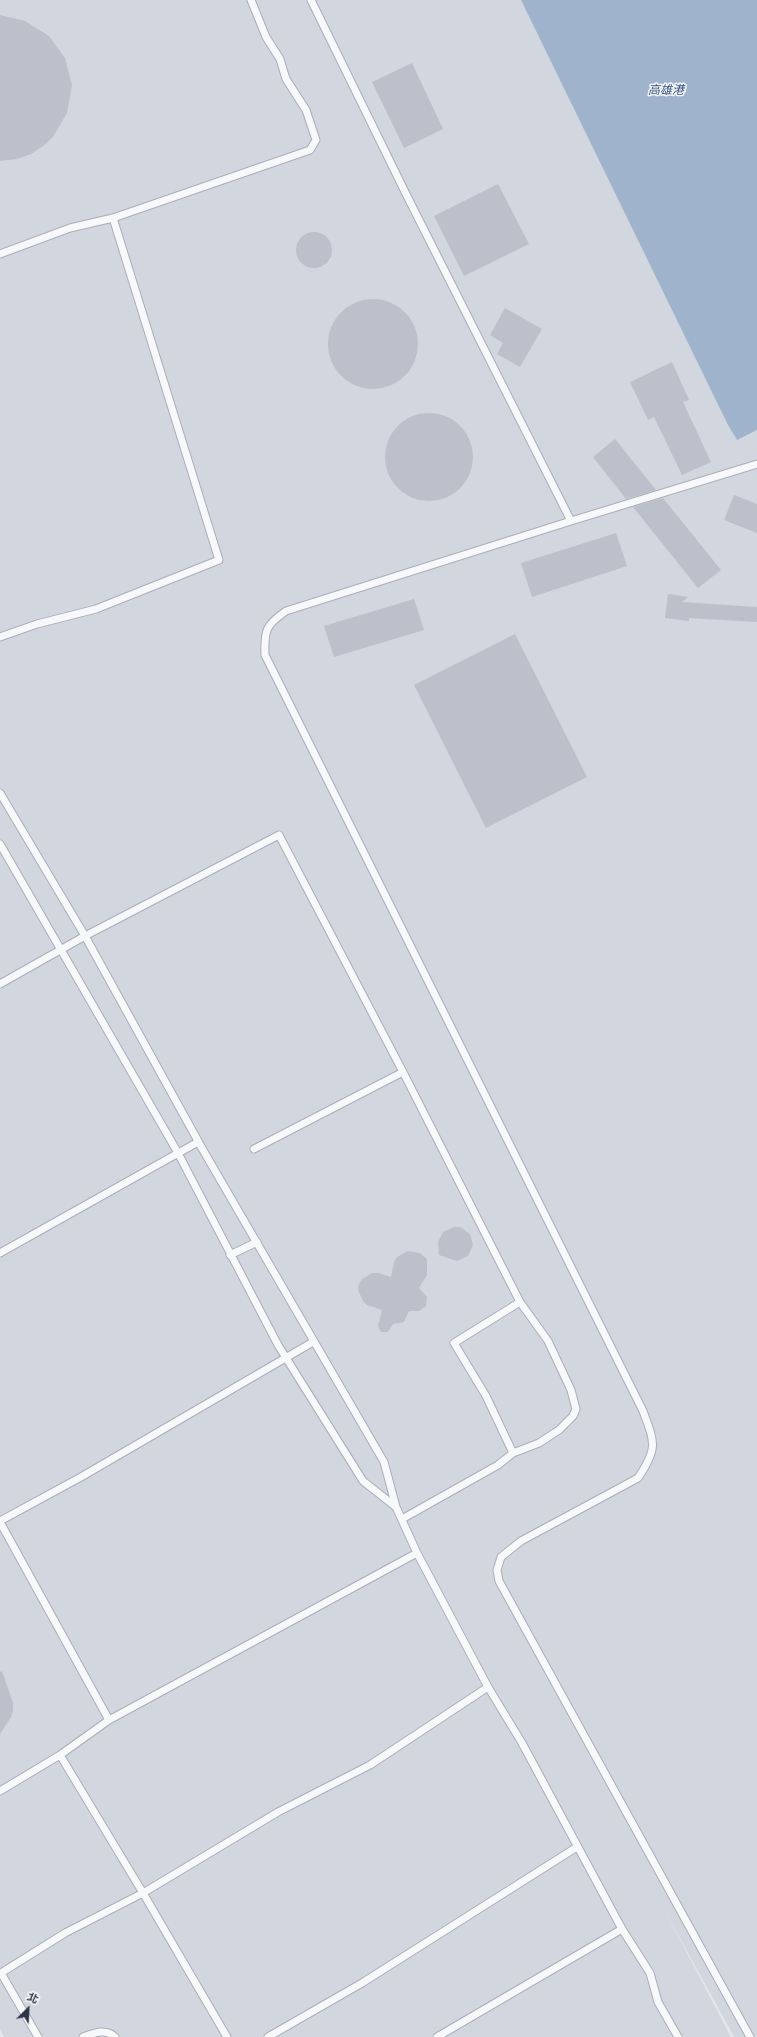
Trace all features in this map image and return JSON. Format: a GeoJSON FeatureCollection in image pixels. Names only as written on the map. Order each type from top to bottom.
{"type":"FeatureCollection","features":[{"type":"Feature","properties":{"kind":"lane"},"geometry":{"type":"LineString","coordinates":[[0,254],[70,228],[113,218],[310,150],[316,140],[306,110],[286,79],[280,59],[266,37],[252,0]]}},
{"type":"Feature","properties":{"kind":"lane"},"geometry":{"type":"LineString","coordinates":[[311,0],[406,194],[571,521]]}},
{"type":"Feature","properties":{"kind":"lane"},"geometry":{"type":"LineString","coordinates":[[0,637],[37,624],[96,608],[219,560],[113,218]]}},
{"type":"Feature","properties":{"kind":"lane"},"geometry":{"type":"LineString","coordinates":[[750,2037],[499,1581],[497,1570],[501,1557],[521,1541],[638,1478],[650,1460],[654,1438],[640,1404],[265,655],[264,638],[270,622],[286,611],[757,464]]}},
{"type":"Feature","properties":{"kind":"lane"},"geometry":{"type":"LineString","coordinates":[[0,793],[85,936],[198,1142],[384,1462],[396,1507],[417,1553],[488,1688],[522,1743],[622,1929],[650,1973],[658,2002],[678,2037]]}},
{"type":"Feature","properties":{"kind":"lane"},"geometry":{"type":"LineString","coordinates":[[0,984],[85,936],[279,835],[403,1072],[520,1302],[548,1341],[571,1390],[576,1409],[573,1416],[559,1430],[539,1443],[513,1453],[498,1465],[402,1519]]}},
{"type":"Feature","properties":{"kind":"lane"},"geometry":{"type":"LineString","coordinates":[[0,844],[178,1153],[230,1255],[287,1358],[363,1481],[396,1507]]}},
{"type":"Feature","properties":{"kind":"lane"},"geometry":{"type":"LineString","coordinates":[[254,1149],[403,1072]]}},
{"type":"Feature","properties":{"kind":"lane"},"geometry":{"type":"LineString","coordinates":[[0,1253],[198,1142]]}},
{"type":"Feature","properties":{"kind":"lane"},"geometry":{"type":"LineString","coordinates":[[230,1255],[257,1242]]}},
{"type":"Feature","properties":{"kind":"lane"},"geometry":{"type":"LineString","coordinates":[[513,1453],[486,1396],[454,1343],[520,1302]]}},
{"type":"Feature","properties":{"kind":"lane"},"geometry":{"type":"LineString","coordinates":[[109,1720],[0,1521],[81,1477],[313,1342]]}},
{"type":"Feature","properties":{"kind":"lane"},"geometry":{"type":"LineString","coordinates":[[0,1791],[60,1756],[109,1720],[417,1553]]}},
{"type":"Feature","properties":{"kind":"lane"},"geometry":{"type":"LineString","coordinates":[[38,2037],[0,1974],[65,1934],[143,1893],[278,1812],[370,1765],[488,1688]]}},
{"type":"Feature","properties":{"kind":"lane"},"geometry":{"type":"LineString","coordinates":[[60,1756],[143,1893],[227,2037]]}},
{"type":"Feature","properties":{"kind":"lane"},"geometry":{"type":"LineString","coordinates":[[268,2037],[362,1983],[577,1847]]}},
{"type":"Feature","properties":{"kind":"lane"},"geometry":{"type":"LineString","coordinates":[[437,2037],[622,1929]]}},
{"type":"Feature","properties":{"kind":"lane"},"geometry":{"type":"LineString","coordinates":[[83,2037],[97,2032],[107,2032],[115,2037]]}},
{"type":"Feature","properties":{"kind":"shaded area"},"geometry":{"type":"Polygon","coordinates":[[[0,0],[522,0],[736,439],[757,430],[757,2037],[734,2037],[664,1909],[731,2037],[4,2037],[0,2029],[0,0]]]}},
{"type":"Feature","properties":{"kind":"water","name":"高雄港"},"geometry":{"type":"Polygon","coordinates":[[[521,0],[757,0],[757,430],[737,440],[728,425],[521,0]]]}},
{"type":"Feature","properties":{"kind":"building"},"geometry":{"type":"Polygon","coordinates":[[[0,15],[25,21],[49,36],[65,58],[72,85],[67,113],[53,137],[31,154],[17,159],[0,161],[0,15]]]}},
{"type":"Feature","properties":{"kind":"building"},"geometry":{"type":"Polygon","coordinates":[[[412,63],[443,129],[404,148],[372,82],[412,63]]]}},
{"type":"Feature","properties":{"kind":"building"},"geometry":{"type":"Polygon","coordinates":[[[498,184],[529,244],[464,276],[434,216],[498,184]]]}},
{"type":"Feature","properties":{"kind":"building"},"geometry":{"type":"Polygon","coordinates":[[[317,232],[327,237],[331,243],[331,257],[327,263],[321,267],[311,268],[301,263],[297,257],[296,247],[301,237],[307,233],[317,232]]]}},
{"type":"Feature","properties":{"kind":"building"},"geometry":{"type":"Polygon","coordinates":[[[364,299],[382,299],[398,306],[411,319],[418,335],[418,353],[411,369],[398,382],[382,389],[364,389],[348,382],[335,369],[328,353],[328,335],[335,319],[348,306],[364,299]]]}},
{"type":"Feature","properties":{"kind":"building"},"geometry":{"type":"Polygon","coordinates":[[[505,308],[542,329],[520,367],[497,354],[503,343],[490,335],[505,308]]]}},
{"type":"Feature","properties":{"kind":"building"},"geometry":{"type":"Polygon","coordinates":[[[672,362],[689,400],[683,402],[711,462],[682,475],[654,417],[648,420],[630,382],[672,362]]]}},
{"type":"Feature","properties":{"kind":"building"},"geometry":{"type":"Polygon","coordinates":[[[429,413],[446,416],[460,426],[470,440],[473,457],[470,474],[460,488],[446,498],[429,501],[412,498],[398,488],[388,474],[385,457],[388,440],[398,426],[412,416],[429,413]]]}},
{"type":"Feature","properties":{"kind":"building"},"geometry":{"type":"Polygon","coordinates":[[[615,439],[656,490],[626,499],[593,457],[615,439]]]}},
{"type":"Feature","properties":{"kind":"building"},"geometry":{"type":"Polygon","coordinates":[[[734,495],[757,504],[757,533],[724,520],[734,495]]]}},
{"type":"Feature","properties":{"kind":"building"},"geometry":{"type":"Polygon","coordinates":[[[663,498],[721,570],[698,588],[633,507],[663,498]]]}},
{"type":"Feature","properties":{"kind":"building"},"geometry":{"type":"Polygon","coordinates":[[[616,533],[627,566],[532,597],[521,563],[616,533]]]}},
{"type":"Feature","properties":{"kind":"building"},"geometry":{"type":"Polygon","coordinates":[[[668,594],[688,597],[682,602],[757,607],[757,622],[689,618],[689,621],[665,618],[668,594]]]}},
{"type":"Feature","properties":{"kind":"building"},"geometry":{"type":"Polygon","coordinates":[[[414,599],[424,630],[334,657],[324,626],[414,599]]]}},
{"type":"Feature","properties":{"kind":"building"},"geometry":{"type":"Polygon","coordinates":[[[515,634],[587,777],[486,828],[414,685],[515,634]]]}},
{"type":"Feature","properties":{"kind":"building"},"geometry":{"type":"Polygon","coordinates":[[[454,1227],[460,1227],[470,1234],[473,1245],[468,1256],[457,1261],[439,1255],[438,1242],[443,1232],[454,1227]]]}},
{"type":"Feature","properties":{"kind":"building"},"geometry":{"type":"Polygon","coordinates":[[[408,1251],[420,1253],[427,1259],[427,1275],[419,1288],[427,1297],[426,1306],[419,1311],[409,1311],[404,1322],[393,1324],[388,1332],[381,1332],[378,1326],[382,1310],[367,1305],[363,1301],[358,1290],[359,1284],[362,1279],[372,1273],[378,1273],[391,1277],[394,1262],[397,1257],[408,1251]]]}},
{"type":"Feature","properties":{"kind":"building"},"geometry":{"type":"Polygon","coordinates":[[[2,1671],[13,1703],[13,1710],[11,1717],[0,1734],[0,1672],[2,1671]]]}}]}
